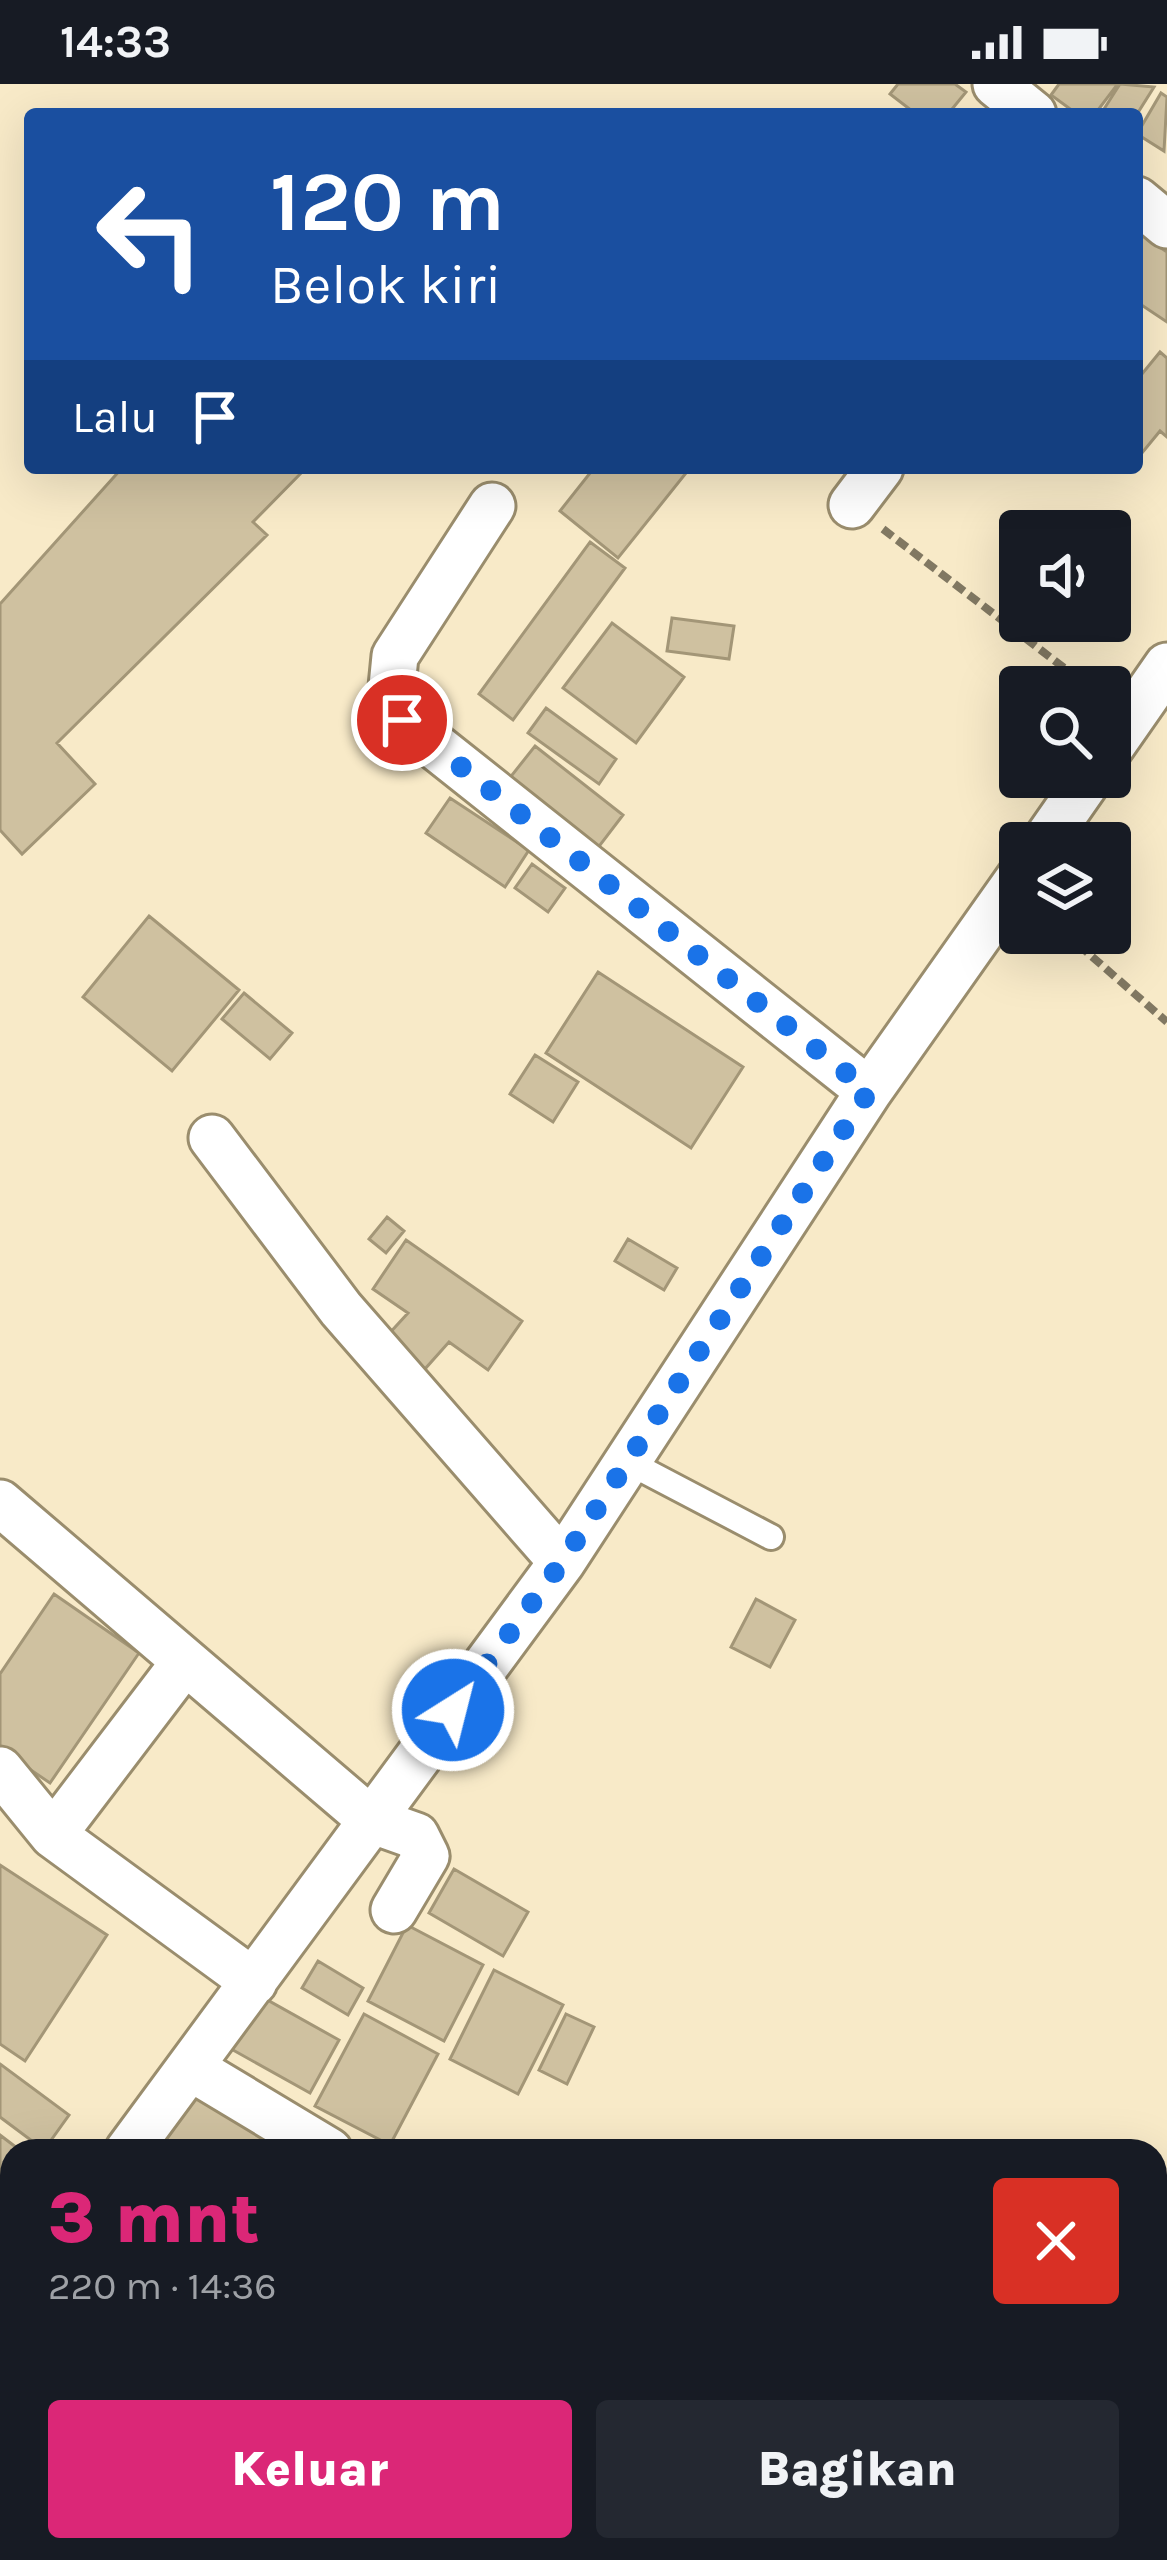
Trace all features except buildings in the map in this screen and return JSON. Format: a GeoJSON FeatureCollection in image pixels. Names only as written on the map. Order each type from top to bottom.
{"type":"FeatureCollection","features":[{"type":"Feature","properties":{"kind":"street"},"geometry":{"type":"LineString","coordinates":[[1143,205],[1167,225]]}},
{"type":"Feature","properties":{"kind":"street"},"geometry":{"type":"LineString","coordinates":[[852,505],[875,474]]}},
{"type":"Feature","properties":{"kind":"street"},"geometry":{"type":"LineString","coordinates":[[492,506],[394,656],[391,697],[402,720],[869,1091]]}},
{"type":"Feature","properties":{"kind":"street"},"geometry":{"type":"LineString","coordinates":[[1131,718],[1167,666]]}},
{"type":"Feature","properties":{"kind":"street"},"geometry":{"type":"LineString","coordinates":[[137,2139],[562,1562],[869,1091],[999,907]]}},
{"type":"Feature","properties":{"kind":"street"},"geometry":{"type":"LineString","coordinates":[[212,1138],[341,1310],[562,1562]]}},
{"type":"Feature","properties":{"kind":"street"},"geometry":{"type":"LineString","coordinates":[[0,1504],[371,1820],[416,1837],[426,1856],[394,1910]]}},
{"type":"Feature","properties":{"kind":"street"},"geometry":{"type":"LineString","coordinates":[[53,1835],[183,1664]]}},
{"type":"Feature","properties":{"kind":"street"},"geometry":{"type":"LineString","coordinates":[[0,1770],[53,1835],[254,1982]]}},
{"type":"Feature","properties":{"kind":"street"},"geometry":{"type":"LineString","coordinates":[[191,2068],[309,2139]]}},
{"type":"Feature","properties":{"kind":"lane"},"geometry":{"type":"LineString","coordinates":[[628,1462],[771,1537]]}},
{"type":"Feature","properties":{"kind":"path"},"geometry":{"type":"LineString","coordinates":[[852,505],[1062,666]]}},
{"type":"Feature","properties":{"kind":"path"},"geometry":{"type":"LineString","coordinates":[[1089,954],[1167,1022]]}},
{"type":"Feature","properties":{"kind":"route"},"geometry":{"type":"LineString","coordinates":[[402,720],[869,1091],[562,1562],[453,1710]]}}]}
